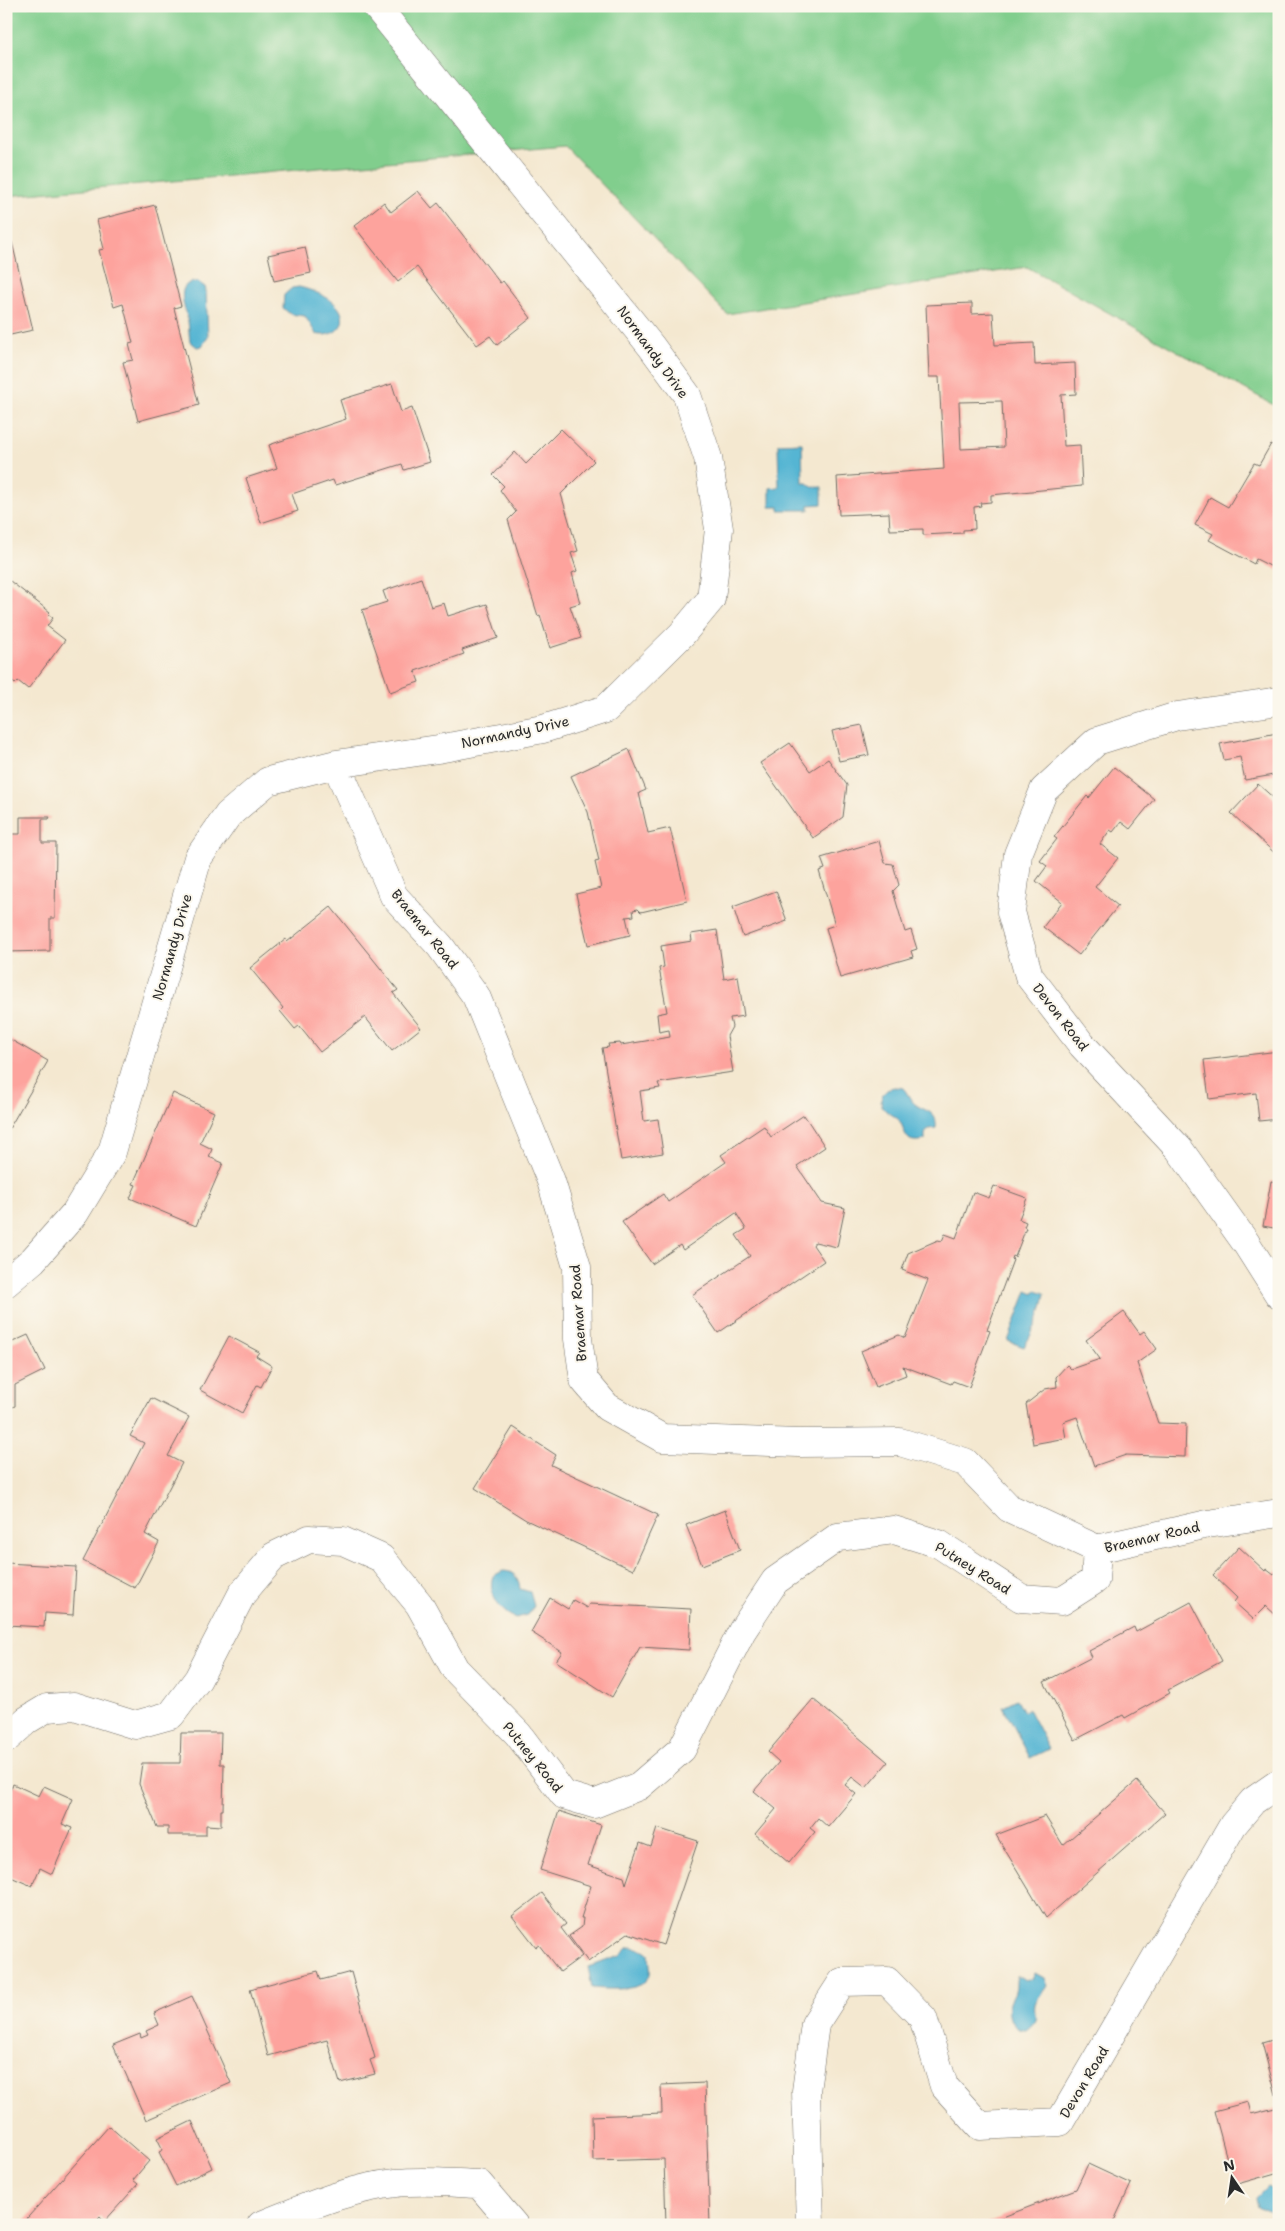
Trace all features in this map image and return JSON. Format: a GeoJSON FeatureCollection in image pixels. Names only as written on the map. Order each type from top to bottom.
{"type":"FeatureCollection","features":[{"type":"Feature","properties":{"kind":"street","name":"Normandy Drive"},"geometry":{"type":"LineString","coordinates":[[6,1282],[34,1260],[76,1213],[112,1152],[198,858],[228,815],[268,781],[336,764],[438,749],[543,729],[606,710],[682,634],[711,599],[720,529],[708,458],[687,395],[651,346],[376,6]]}},
{"type":"Feature","properties":{"kind":"street","name":"Devon Road"},"geometry":{"type":"LineString","coordinates":[[1279,701],[1177,716],[1097,741],[1044,790],[1018,854],[1011,912],[1029,976],[1082,1045],[1179,1149],[1246,1243],[1279,1294]]}},
{"type":"Feature","properties":{"kind":"street","name":"Braemar Road"},"geometry":{"type":"LineString","coordinates":[[336,764],[394,896],[440,946],[476,996],[551,1181],[577,1267],[578,1339],[584,1380],[607,1407],[662,1438],[799,1443],[900,1442],[965,1462],[1009,1508],[1097,1550],[1208,1524],[1279,1513]]}},
{"type":"Feature","properties":{"kind":"street","name":"Putney Road"},"geometry":{"type":"LineString","coordinates":[[6,1740],[27,1720],[47,1708],[74,1706],[135,1725],[171,1715],[198,1679],[242,1594],[274,1556],[309,1539],[343,1541],[381,1558],[419,1604],[455,1669],[518,1734],[564,1795],[594,1804],[639,1786],[682,1749],[742,1632],[775,1581],[838,1537],[894,1530],[939,1544],[1021,1598],[1062,1601],[1095,1580],[1097,1550]]}},
{"type":"Feature","properties":{"kind":"street","name":"Devon Road"},"geometry":{"type":"LineString","coordinates":[[810,2225],[806,2091],[815,2024],[842,1982],[887,1981],[922,2018],[944,2086],[980,2126],[1060,2122],[1233,1825],[1253,1801],[1279,1783]]}},
{"type":"Feature","properties":{"kind":"street"},"geometry":{"type":"LineString","coordinates":[[261,2225],[352,2192],[394,2183],[425,2181],[480,2184],[514,2225]]}},
{"type":"Feature","properties":{"kind":"green space"},"geometry":{"type":"Polygon","coordinates":[[[6,6],[1279,6],[1279,408],[1027,267],[727,314],[565,146],[6,196],[6,6]]]}},
{"type":"Feature","properties":{"kind":"water"},"geometry":{"type":"Polygon","coordinates":[[[198,282],[205,287],[206,291],[208,337],[202,346],[197,347],[190,341],[188,321],[182,296],[185,286],[198,282]]]}},
{"type":"Feature","properties":{"kind":"water"},"geometry":{"type":"Polygon","coordinates":[[[299,287],[323,295],[338,307],[341,312],[342,323],[336,331],[326,335],[316,334],[305,316],[290,314],[283,308],[284,295],[292,288],[299,287]]]}},
{"type":"Feature","properties":{"kind":"water"},"geometry":{"type":"Polygon","coordinates":[[[802,443],[803,483],[807,483],[812,487],[822,487],[822,504],[809,505],[809,510],[779,510],[779,507],[770,507],[770,488],[779,487],[778,444],[802,443]]]}},
{"type":"Feature","properties":{"kind":"water"},"geometry":{"type":"Polygon","coordinates":[[[895,1087],[903,1088],[913,1102],[935,1117],[936,1128],[928,1129],[925,1134],[925,1140],[912,1141],[909,1139],[898,1119],[882,1106],[882,1096],[885,1092],[895,1087]]]}},
{"type":"Feature","properties":{"kind":"water"},"geometry":{"type":"Polygon","coordinates":[[[1036,1290],[1045,1293],[1044,1301],[1038,1321],[1024,1347],[1008,1341],[1027,1291],[1034,1294],[1036,1290]]]}},
{"type":"Feature","properties":{"kind":"water"},"geometry":{"type":"Polygon","coordinates":[[[503,1571],[513,1574],[517,1578],[520,1589],[530,1592],[534,1606],[528,1615],[516,1618],[505,1612],[496,1602],[492,1589],[493,1576],[503,1571]]]}},
{"type":"Feature","properties":{"kind":"water"},"geometry":{"type":"Polygon","coordinates":[[[1017,1699],[1024,1712],[1028,1709],[1049,1749],[1030,1758],[1003,1706],[1017,1699]]]}},
{"type":"Feature","properties":{"kind":"water"},"geometry":{"type":"Polygon","coordinates":[[[628,1948],[642,1949],[649,1954],[650,1974],[647,1980],[634,1987],[592,1988],[588,1967],[620,1956],[628,1948]]]}},
{"type":"Feature","properties":{"kind":"water"},"geometry":{"type":"Polygon","coordinates":[[[1035,1973],[1044,1978],[1047,1986],[1035,2004],[1035,2020],[1033,2023],[1026,2030],[1017,2028],[1011,2021],[1009,2008],[1016,1990],[1017,1976],[1025,1981],[1032,1979],[1035,1973]]]}},
{"type":"Feature","properties":{"kind":"water"},"geometry":{"type":"Polygon","coordinates":[[[1267,2186],[1279,2192],[1279,2216],[1258,2206],[1256,2197],[1267,2186]]]}},
{"type":"Feature","properties":{"kind":"building"},"geometry":{"type":"Polygon","coordinates":[[[418,191],[432,208],[438,203],[500,283],[503,281],[531,318],[497,345],[490,336],[477,345],[417,267],[398,282],[354,226],[384,202],[391,212],[418,191]]]}},
{"type":"Feature","properties":{"kind":"building"},"geometry":{"type":"Polygon","coordinates":[[[155,205],[181,306],[174,308],[199,405],[138,421],[123,362],[133,360],[129,344],[133,343],[123,304],[114,307],[99,250],[104,249],[97,220],[155,205]]]}},
{"type":"Feature","properties":{"kind":"building"},"geometry":{"type":"Polygon","coordinates":[[[12,242],[33,330],[6,336],[6,243],[12,242]]]}},
{"type":"Feature","properties":{"kind":"building"},"geometry":{"type":"Polygon","coordinates":[[[305,247],[311,273],[274,281],[268,255],[305,247]]]}},
{"type":"Feature","properties":{"kind":"building"},"geometry":{"type":"Polygon","coordinates":[[[972,303],[972,314],[993,313],[995,345],[1034,343],[1035,365],[1075,363],[1076,394],[1061,395],[1064,446],[1080,445],[1082,486],[991,495],[991,502],[980,503],[981,506],[974,507],[975,529],[963,530],[963,533],[923,535],[923,529],[890,530],[889,513],[839,515],[837,477],[944,469],[939,377],[929,377],[926,305],[972,303]],[[1002,401],[959,402],[961,449],[1004,447],[1002,401]]]}},
{"type":"Feature","properties":{"kind":"building"},"geometry":{"type":"Polygon","coordinates":[[[392,384],[401,412],[412,408],[430,462],[404,470],[402,464],[335,485],[333,480],[292,494],[298,511],[261,523],[246,478],[277,468],[269,445],[346,419],[340,400],[392,384]]]}},
{"type":"Feature","properties":{"kind":"building"},"geometry":{"type":"Polygon","coordinates":[[[561,429],[594,461],[561,494],[578,551],[571,553],[577,571],[572,573],[580,603],[570,606],[581,638],[550,648],[508,520],[516,512],[500,490],[504,486],[493,475],[515,452],[526,464],[561,429]]]}},
{"type":"Feature","properties":{"kind":"building"},"geometry":{"type":"Polygon","coordinates":[[[1271,444],[1279,449],[1278,570],[1256,559],[1254,564],[1209,540],[1213,534],[1195,525],[1210,497],[1228,507],[1254,463],[1259,465],[1271,444]]]}},
{"type":"Feature","properties":{"kind":"building"},"geometry":{"type":"Polygon","coordinates":[[[421,578],[431,607],[444,603],[448,616],[487,604],[498,638],[462,650],[464,654],[415,671],[419,682],[390,692],[362,610],[387,602],[383,591],[421,578]]]}},
{"type":"Feature","properties":{"kind":"building"},"geometry":{"type":"Polygon","coordinates":[[[10,581],[50,612],[48,614],[53,618],[47,626],[65,640],[28,689],[18,681],[15,684],[6,677],[6,587],[10,581]]]}},
{"type":"Feature","properties":{"kind":"building"},"geometry":{"type":"Polygon","coordinates":[[[862,725],[869,755],[839,761],[832,731],[862,725]]]}},
{"type":"Feature","properties":{"kind":"building"},"geometry":{"type":"Polygon","coordinates":[[[1277,733],[1279,774],[1245,780],[1240,757],[1224,760],[1220,744],[1277,733]]]}},
{"type":"Feature","properties":{"kind":"building"},"geometry":{"type":"Polygon","coordinates":[[[790,743],[810,771],[828,759],[847,785],[843,817],[813,838],[760,763],[790,743]]]}},
{"type":"Feature","properties":{"kind":"building"},"geometry":{"type":"Polygon","coordinates":[[[629,749],[646,790],[639,793],[648,833],[670,828],[687,901],[641,912],[638,909],[633,910],[634,916],[626,917],[630,935],[588,945],[576,894],[601,888],[595,862],[599,861],[588,812],[571,776],[629,749]]]}},
{"type":"Feature","properties":{"kind":"building"},"geometry":{"type":"Polygon","coordinates":[[[1114,767],[1154,799],[1130,829],[1121,822],[1113,832],[1110,830],[1100,844],[1118,858],[1095,887],[1118,906],[1079,955],[1043,927],[1062,902],[1036,881],[1047,866],[1040,861],[1057,839],[1054,837],[1087,796],[1089,798],[1114,767]]]}},
{"type":"Feature","properties":{"kind":"building"},"geometry":{"type":"Polygon","coordinates":[[[1258,784],[1277,801],[1279,799],[1279,857],[1231,813],[1258,784]]]}},
{"type":"Feature","properties":{"kind":"building"},"geometry":{"type":"Polygon","coordinates":[[[20,817],[50,817],[49,819],[42,819],[42,843],[56,843],[55,918],[50,918],[50,951],[6,952],[6,834],[20,834],[20,817]]]}},
{"type":"Feature","properties":{"kind":"building"},"geometry":{"type":"Polygon","coordinates":[[[879,841],[885,863],[893,864],[899,885],[893,891],[905,932],[911,930],[917,949],[911,951],[913,957],[840,978],[826,928],[835,925],[819,871],[825,869],[821,858],[879,841]]]}},
{"type":"Feature","properties":{"kind":"building"},"geometry":{"type":"Polygon","coordinates":[[[776,891],[787,921],[743,937],[733,907],[776,891]]]}},
{"type":"Feature","properties":{"kind":"building"},"geometry":{"type":"Polygon","coordinates":[[[331,907],[398,990],[393,993],[421,1028],[392,1051],[365,1017],[320,1052],[299,1026],[295,1029],[280,1011],[283,1008],[250,968],[286,939],[287,942],[331,907]]]}},
{"type":"Feature","properties":{"kind":"building"},"geometry":{"type":"Polygon","coordinates":[[[717,930],[724,979],[738,976],[744,1016],[730,1018],[732,1027],[727,1036],[733,1072],[658,1083],[660,1088],[640,1091],[644,1121],[658,1119],[663,1153],[621,1160],[602,1048],[609,1047],[608,1044],[620,1043],[621,1045],[670,1037],[669,1030],[659,1032],[657,1014],[667,1012],[659,968],[664,967],[661,946],[692,941],[691,934],[717,930]]]}},
{"type":"Feature","properties":{"kind":"building"},"geometry":{"type":"Polygon","coordinates":[[[6,1037],[48,1061],[6,1134],[6,1037]]]}},
{"type":"Feature","properties":{"kind":"building"},"geometry":{"type":"Polygon","coordinates":[[[1279,1051],[1279,1119],[1259,1121],[1256,1093],[1209,1099],[1204,1060],[1279,1051]]]}},
{"type":"Feature","properties":{"kind":"building"},"geometry":{"type":"Polygon","coordinates":[[[173,1093],[214,1112],[200,1143],[212,1149],[209,1157],[223,1163],[196,1226],[130,1198],[136,1185],[133,1184],[173,1093]]]}},
{"type":"Feature","properties":{"kind":"building"},"geometry":{"type":"Polygon","coordinates":[[[804,1115],[825,1147],[797,1166],[822,1203],[845,1208],[837,1247],[815,1242],[813,1245],[824,1261],[718,1333],[692,1295],[750,1256],[736,1235],[746,1229],[736,1213],[683,1250],[680,1245],[652,1264],[622,1222],[663,1194],[668,1202],[726,1162],[721,1155],[764,1126],[771,1137],[804,1115]]]}},
{"type":"Feature","properties":{"kind":"building"},"geometry":{"type":"Polygon","coordinates":[[[1271,1181],[1279,1183],[1279,1229],[1263,1226],[1271,1181]]]}},
{"type":"Feature","properties":{"kind":"building"},"geometry":{"type":"Polygon","coordinates":[[[994,1186],[1027,1198],[1019,1219],[1026,1222],[1024,1227],[1026,1228],[1015,1257],[1013,1256],[987,1330],[990,1331],[969,1387],[953,1381],[951,1384],[903,1366],[906,1375],[876,1387],[861,1351],[899,1335],[905,1338],[928,1280],[902,1270],[908,1253],[938,1240],[942,1241],[945,1234],[956,1238],[973,1192],[989,1198],[994,1186]]]}},
{"type":"Feature","properties":{"kind":"building"},"geometry":{"type":"Polygon","coordinates":[[[1124,1312],[1140,1334],[1144,1331],[1157,1349],[1137,1363],[1158,1423],[1186,1424],[1185,1457],[1126,1455],[1094,1466],[1077,1417],[1063,1422],[1066,1438],[1033,1444],[1026,1404],[1045,1389],[1057,1387],[1056,1377],[1067,1365],[1071,1369],[1100,1359],[1086,1340],[1124,1312]]]}},
{"type":"Feature","properties":{"kind":"building"},"geometry":{"type":"Polygon","coordinates":[[[28,1335],[45,1370],[15,1385],[15,1406],[6,1410],[6,1345],[28,1335]]]}},
{"type":"Feature","properties":{"kind":"building"},"geometry":{"type":"Polygon","coordinates":[[[229,1336],[259,1352],[256,1356],[272,1366],[261,1387],[257,1385],[242,1413],[200,1390],[229,1336]]]}},
{"type":"Feature","properties":{"kind":"building"},"geometry":{"type":"Polygon","coordinates":[[[151,1398],[189,1417],[168,1456],[182,1463],[145,1534],[159,1542],[135,1588],[83,1561],[144,1443],[130,1436],[151,1398]]]}},
{"type":"Feature","properties":{"kind":"building"},"geometry":{"type":"Polygon","coordinates":[[[513,1427],[556,1455],[551,1465],[658,1515],[633,1570],[526,1520],[475,1488],[513,1427]]]}},
{"type":"Feature","properties":{"kind":"building"},"geometry":{"type":"Polygon","coordinates":[[[725,1510],[740,1550],[702,1565],[686,1525],[725,1510]]]}},
{"type":"Feature","properties":{"kind":"building"},"geometry":{"type":"Polygon","coordinates":[[[1239,1547],[1265,1571],[1266,1569],[1274,1575],[1279,1570],[1279,1618],[1266,1606],[1253,1619],[1234,1602],[1237,1598],[1213,1575],[1239,1547]]]}},
{"type":"Feature","properties":{"kind":"building"},"geometry":{"type":"Polygon","coordinates":[[[6,1563],[76,1567],[73,1615],[45,1613],[44,1627],[6,1625],[6,1563]]]}},
{"type":"Feature","properties":{"kind":"building"},"geometry":{"type":"Polygon","coordinates":[[[550,1598],[568,1609],[573,1600],[587,1608],[589,1604],[691,1609],[689,1650],[640,1647],[612,1697],[556,1661],[562,1652],[531,1632],[550,1598]]]}},
{"type":"Feature","properties":{"kind":"building"},"geometry":{"type":"Polygon","coordinates":[[[1191,1602],[1222,1661],[1168,1690],[1170,1693],[1125,1718],[1123,1715],[1075,1740],[1044,1682],[1092,1657],[1089,1651],[1134,1627],[1136,1632],[1191,1602]]]}},
{"type":"Feature","properties":{"kind":"building"},"geometry":{"type":"Polygon","coordinates":[[[813,1699],[888,1762],[866,1788],[852,1777],[845,1785],[856,1794],[828,1827],[818,1818],[810,1828],[815,1832],[789,1863],[755,1834],[776,1809],[754,1791],[779,1762],[768,1752],[813,1699]]]}},
{"type":"Feature","properties":{"kind":"building"},"geometry":{"type":"Polygon","coordinates":[[[181,1733],[221,1733],[220,1764],[224,1764],[221,1826],[206,1825],[206,1835],[168,1835],[168,1827],[157,1827],[139,1784],[142,1763],[180,1763],[181,1733]]]}},
{"type":"Feature","properties":{"kind":"building"},"geometry":{"type":"Polygon","coordinates":[[[1137,1781],[1165,1813],[1046,1918],[996,1835],[1045,1816],[1063,1845],[1137,1781]]]}},
{"type":"Feature","properties":{"kind":"building"},"geometry":{"type":"Polygon","coordinates":[[[13,1784],[39,1796],[44,1786],[73,1799],[62,1824],[72,1828],[52,1874],[40,1868],[32,1886],[6,1875],[6,1798],[13,1784]]]}},
{"type":"Feature","properties":{"kind":"building"},"geometry":{"type":"Polygon","coordinates":[[[559,1811],[601,1825],[588,1865],[624,1877],[626,1884],[640,1843],[651,1847],[657,1828],[698,1841],[663,1945],[628,1933],[588,1962],[569,1936],[582,1927],[583,1918],[581,1918],[591,1886],[540,1870],[559,1811]]]}},
{"type":"Feature","properties":{"kind":"building"},"geometry":{"type":"Polygon","coordinates":[[[542,1893],[566,1924],[561,1928],[582,1956],[560,1972],[539,1945],[536,1947],[512,1916],[542,1893]]]}},
{"type":"Feature","properties":{"kind":"building"},"geometry":{"type":"Polygon","coordinates":[[[318,1971],[321,1980],[351,1972],[375,2058],[370,2060],[375,2074],[340,2083],[327,2040],[268,2056],[250,1989],[318,1971]]]}},
{"type":"Feature","properties":{"kind":"building"},"geometry":{"type":"Polygon","coordinates":[[[192,1996],[231,2083],[146,2120],[113,2045],[140,2034],[141,2038],[148,2035],[146,2031],[159,2025],[154,2013],[192,1996]]]}},
{"type":"Feature","properties":{"kind":"building"},"geometry":{"type":"Polygon","coordinates":[[[1279,2038],[1279,2102],[1278,2102],[1262,2043],[1279,2038]]]}},
{"type":"Feature","properties":{"kind":"building"},"geometry":{"type":"Polygon","coordinates":[[[705,2083],[710,2225],[666,2225],[664,2159],[593,2161],[592,2116],[662,2113],[661,2085],[705,2083]]]}},
{"type":"Feature","properties":{"kind":"building"},"geometry":{"type":"Polygon","coordinates":[[[1248,2102],[1251,2114],[1279,2107],[1279,2172],[1234,2185],[1214,2111],[1248,2102]]]}},
{"type":"Feature","properties":{"kind":"building"},"geometry":{"type":"Polygon","coordinates":[[[192,2121],[212,2168],[176,2186],[159,2152],[163,2150],[157,2138],[192,2121]]]}},
{"type":"Feature","properties":{"kind":"building"},"geometry":{"type":"Polygon","coordinates":[[[109,2126],[149,2161],[133,2180],[138,2184],[104,2222],[100,2217],[93,2225],[21,2225],[109,2126]]]}},
{"type":"Feature","properties":{"kind":"building"},"geometry":{"type":"Polygon","coordinates":[[[1088,2164],[1131,2184],[1112,2225],[982,2225],[1076,2189],[1088,2164]]]}}]}
